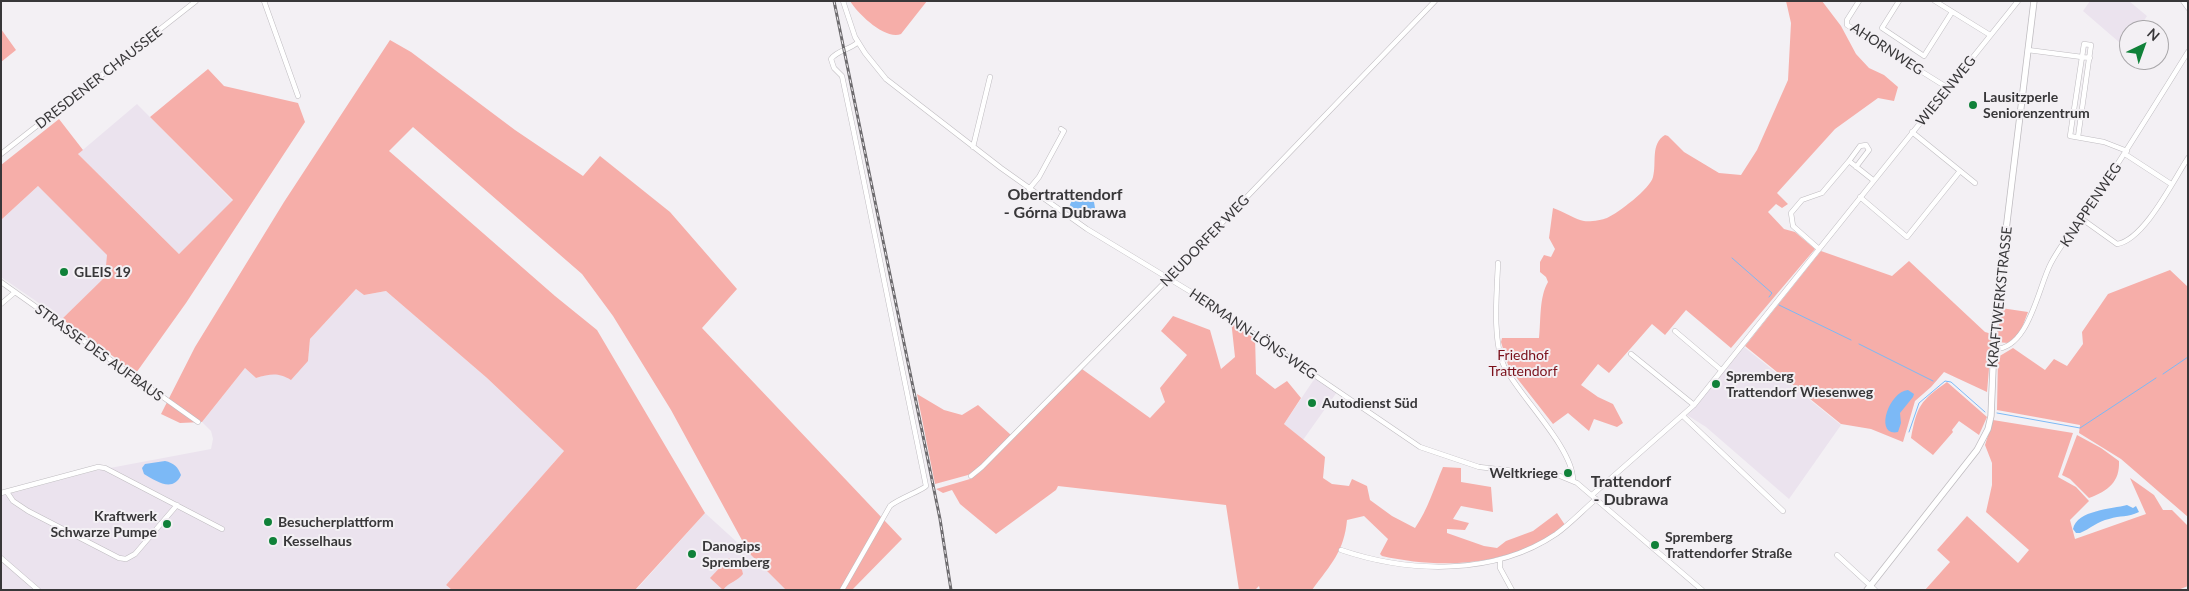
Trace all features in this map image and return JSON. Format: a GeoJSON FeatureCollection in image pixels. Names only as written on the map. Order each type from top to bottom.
{"type":"FeatureCollection","features":[{"type":"Feature","properties":{"kind":"main road","name":"KRAFTWERKSTRASSE"},"geometry":{"type":"LineString","coordinates":[[1871,588],[1977,450],[1984,438],[1991,416],[1994,350],[2034,1]]}},
{"type":"Feature","properties":{"kind":"street","name":"DRESDENER CHAUSSEE"},"geometry":{"type":"LineString","coordinates":[[1,154],[196,1]]}},
{"type":"Feature","properties":{"kind":"street"},"geometry":{"type":"LineString","coordinates":[[264,1],[298,96]]}},
{"type":"Feature","properties":{"kind":"street","name":"HERMANN-LÖNS-WEG"},"geometry":{"type":"LineString","coordinates":[[843,1],[858,42],[871,62],[886,79],[1029,189],[1087,229],[1169,278],[1420,447],[1479,467],[1560,476],[1573,480],[1702,590]]}},
{"type":"Feature","properties":{"kind":"street","name":"NEUDORFER WEG"},"geometry":{"type":"LineString","coordinates":[[970,476],[982,467],[1169,278],[1435,1]]}},
{"type":"Feature","properties":{"kind":"street","name":"AHORNWEG"},"geometry":{"type":"LineString","coordinates":[[1859,1],[1847,20],[1847,25],[1948,88]]}},
{"type":"Feature","properties":{"kind":"street"},"geometry":{"type":"LineString","coordinates":[[1899,1],[1882,28],[1924,56],[1952,12]]}},
{"type":"Feature","properties":{"kind":"street"},"geometry":{"type":"LineString","coordinates":[[1935,1],[1990,35]]}},
{"type":"Feature","properties":{"kind":"street","name":"WIESENWEG"},"geometry":{"type":"LineString","coordinates":[[1341,550],[1385,562],[1444,567],[1500,561],[1555,535],[1630,459],[1694,405],[2018,1]]}},
{"type":"Feature","properties":{"kind":"street"},"geometry":{"type":"LineString","coordinates":[[2183,1],[2188,8]]}},
{"type":"Feature","properties":{"kind":"street"},"geometry":{"type":"LineString","coordinates":[[842,590],[890,506],[902,498],[925,488],[842,76],[834,68],[831,59],[837,53],[851,48],[858,42]]}},
{"type":"Feature","properties":{"kind":"street"},"geometry":{"type":"LineString","coordinates":[[2078,137],[2091,45],[2084,44],[2070,136],[2104,142],[2126,152],[2171,184]]}},
{"type":"Feature","properties":{"kind":"street"},"geometry":{"type":"LineString","coordinates":[[2028,50],[2090,58]]}},
{"type":"Feature","properties":{"kind":"street","name":"KNAPPENWEG"},"geometry":{"type":"LineString","coordinates":[[1994,350],[2005,347],[2022,334],[2051,263],[2082,220],[2188,52]]}},
{"type":"Feature","properties":{"kind":"street"},"geometry":{"type":"LineString","coordinates":[[973,147],[990,77]]}},
{"type":"Feature","properties":{"kind":"street"},"geometry":{"type":"LineString","coordinates":[[2078,86],[2086,88]]}},
{"type":"Feature","properties":{"kind":"street"},"geometry":{"type":"LineString","coordinates":[[2073,122],[2080,124]]}},
{"type":"Feature","properties":{"kind":"street"},"geometry":{"type":"LineString","coordinates":[[1029,189],[1039,177],[1064,131],[1061,129]]}},
{"type":"Feature","properties":{"kind":"street"},"geometry":{"type":"LineString","coordinates":[[1912,132],[1974,183]]}},
{"type":"Feature","properties":{"kind":"street"},"geometry":{"type":"LineString","coordinates":[[1819,249],[1792,226],[1791,213],[1802,200],[1822,193],[1860,146],[1866,145],[1869,150],[1856,167]]}},
{"type":"Feature","properties":{"kind":"street"},"geometry":{"type":"LineString","coordinates":[[2082,220],[2117,244],[2126,243],[2143,228],[2188,158]]}},
{"type":"Feature","properties":{"kind":"street"},"geometry":{"type":"LineString","coordinates":[[1848,160],[1873,180]]}},
{"type":"Feature","properties":{"kind":"street"},"geometry":{"type":"LineString","coordinates":[[1860,197],[1907,237],[1960,171]]}},
{"type":"Feature","properties":{"kind":"street"},"geometry":{"type":"LineString","coordinates":[[1498,263],[1497,320],[1500,352],[1504,366],[1549,429],[1573,470],[1573,480]]}},
{"type":"Feature","properties":{"kind":"street","name":"STRASSE DES AUFBAUS"},"geometry":{"type":"LineString","coordinates":[[1,282],[198,422]]}},
{"type":"Feature","properties":{"kind":"street"},"geometry":{"type":"LineString","coordinates":[[1,304],[15,292]]}},
{"type":"Feature","properties":{"kind":"street"},"geometry":{"type":"LineString","coordinates":[[1674,331],[1721,370]]}},
{"type":"Feature","properties":{"kind":"street"},"geometry":{"type":"LineString","coordinates":[[1631,354],[1694,405]]}},
{"type":"Feature","properties":{"kind":"street"},"geometry":{"type":"LineString","coordinates":[[1683,416],[1783,511]]}},
{"type":"Feature","properties":{"kind":"street"},"geometry":{"type":"LineString","coordinates":[[4,492],[98,467],[110,469],[222,529]]}},
{"type":"Feature","properties":{"kind":"street"},"geometry":{"type":"LineString","coordinates":[[4,492],[28,511],[119,558],[126,559],[135,554],[177,505]]}},
{"type":"Feature","properties":{"kind":"street","name":"KRAFTWERKSTRASSE"},"geometry":{"type":"LineString","coordinates":[[1837,555],[1871,588]]}},
{"type":"Feature","properties":{"kind":"street"},"geometry":{"type":"LineString","coordinates":[[1,558],[38,590]]}},
{"type":"Feature","properties":{"kind":"street"},"geometry":{"type":"LineString","coordinates":[[1500,561],[1500,568],[1512,590]]}},
{"type":"Feature","properties":{"kind":"shaded area"},"geometry":{"type":"Polygon","coordinates":[[[2090,1],[2129,1],[2147,16],[2144,20],[2119,20],[2119,42],[2083,11],[2090,1]]]}},
{"type":"Feature","properties":{"kind":"shaded area"},"geometry":{"type":"Polygon","coordinates":[[[137,104],[233,201],[179,254],[78,154],[137,104]]]}},
{"type":"Feature","properties":{"kind":"shaded area"},"geometry":{"type":"Polygon","coordinates":[[[38,186],[108,255],[106,277],[62,319],[1,277],[1,220],[38,186]]]}},
{"type":"Feature","properties":{"kind":"shaded area"},"geometry":{"type":"Polygon","coordinates":[[[356,289],[364,295],[386,291],[487,378],[564,451],[446,585],[452,590],[1,590],[1,496],[94,471],[211,449],[213,439],[211,431],[202,422],[245,368],[256,378],[273,373],[283,375],[308,361],[310,339],[356,289]]]}},
{"type":"Feature","properties":{"kind":"shaded area"},"geometry":{"type":"Polygon","coordinates":[[[1743,346],[1841,425],[1789,499],[1706,427],[1687,415],[1743,346]]]}},
{"type":"Feature","properties":{"kind":"shaded area"},"geometry":{"type":"Polygon","coordinates":[[[1315,378],[1337,392],[1303,440],[1284,424],[1315,378]]]}},
{"type":"Feature","properties":{"kind":"shaded area"},"geometry":{"type":"Polygon","coordinates":[[[705,513],[749,553],[786,590],[636,590],[705,513]]]}},
{"type":"Feature","properties":{"kind":"green space"},"geometry":{"type":"Polygon","coordinates":[[[850,1],[927,1],[901,34],[895,35],[872,25],[850,1]]]}},
{"type":"Feature","properties":{"kind":"green space","name":"Friedhof Trattendorf"},"geometry":{"type":"Polygon","coordinates":[[[1786,1],[1822,1],[1841,26],[1856,54],[1869,68],[1884,75],[1898,87],[1894,101],[1878,98],[1835,129],[1777,193],[1788,204],[1782,208],[1776,204],[1768,212],[1784,229],[1795,232],[1815,249],[1731,348],[1686,310],[1665,335],[1652,324],[1609,373],[1598,364],[1581,385],[1598,397],[1613,404],[1623,423],[1617,427],[1594,419],[1589,431],[1568,413],[1553,424],[1509,368],[1501,342],[1502,338],[1539,338],[1543,295],[1548,282],[1546,277],[1540,272],[1540,262],[1544,255],[1551,257],[1555,249],[1549,238],[1553,208],[1577,219],[1587,221],[1605,219],[1612,215],[1633,200],[1651,182],[1657,143],[1665,135],[1684,152],[1719,173],[1741,175],[1757,150],[1788,80],[1791,23],[1786,1]]]}},
{"type":"Feature","properties":{"kind":"green space"},"geometry":{"type":"Polygon","coordinates":[[[1,29],[16,50],[1,62],[1,29]]]}},
{"type":"Feature","properties":{"kind":"green space"},"geometry":{"type":"Polygon","coordinates":[[[390,40],[411,52],[515,130],[583,176],[600,156],[670,212],[737,289],[702,328],[902,539],[852,590],[786,590],[749,553],[671,410],[613,316],[582,274],[413,127],[389,151],[555,296],[597,330],[705,513],[635,590],[452,590],[446,585],[564,451],[487,378],[386,291],[364,295],[356,289],[310,339],[308,361],[291,380],[274,374],[256,378],[245,368],[202,422],[180,423],[161,414],[195,347],[284,202],[390,40]]]}},
{"type":"Feature","properties":{"kind":"green space"},"geometry":{"type":"Polygon","coordinates":[[[208,69],[224,86],[298,103],[305,122],[186,303],[136,373],[62,319],[105,277],[107,255],[38,186],[1,220],[1,165],[59,119],[83,150],[78,154],[179,254],[233,200],[150,117],[208,69]]]}},
{"type":"Feature","properties":{"kind":"green space"},"geometry":{"type":"Polygon","coordinates":[[[1821,251],[1892,276],[1909,261],[1985,332],[1992,334],[1987,392],[1944,372],[1915,401],[1903,442],[1871,429],[1841,424],[1745,346],[1821,251]]]}},
{"type":"Feature","properties":{"kind":"green space"},"geometry":{"type":"Polygon","coordinates":[[[2170,270],[2188,287],[2188,517],[2121,459],[2079,433],[2080,425],[1997,410],[1998,357],[2013,348],[2045,370],[2054,359],[2067,366],[2083,344],[2082,332],[2108,294],[2170,270]]]}},
{"type":"Feature","properties":{"kind":"green space"},"geometry":{"type":"Polygon","coordinates":[[[2001,308],[2028,312],[2020,333],[2008,343],[1997,342],[2001,308]]]}},
{"type":"Feature","properties":{"kind":"green space"},"geometry":{"type":"Polygon","coordinates":[[[1173,316],[1210,330],[1221,369],[1235,357],[1231,320],[1255,336],[1256,374],[1275,389],[1287,381],[1301,398],[1284,424],[1325,457],[1323,478],[1332,484],[1349,486],[1352,479],[1367,486],[1370,500],[1392,516],[1415,528],[1427,506],[1443,467],[1461,468],[1461,482],[1491,487],[1493,512],[1461,506],[1453,519],[1469,523],[1465,530],[1447,529],[1447,533],[1484,546],[1497,548],[1506,541],[1533,531],[1557,513],[1565,525],[1545,539],[1501,557],[1478,561],[1430,563],[1382,556],[1380,554],[1388,539],[1364,516],[1347,520],[1343,541],[1336,557],[1312,590],[1260,590],[1259,586],[1255,590],[1239,590],[1226,505],[1058,486],[1056,490],[996,534],[960,504],[952,490],[943,493],[936,489],[970,479],[980,472],[1082,369],[1150,418],[1165,402],[1160,388],[1187,355],[1161,331],[1173,316]]]}},
{"type":"Feature","properties":{"kind":"green space"},"geometry":{"type":"Polygon","coordinates":[[[1947,382],[1987,417],[1979,435],[1959,421],[1952,430],[1953,432],[1933,455],[1911,438],[1915,418],[1921,405],[1931,394],[1947,382]]]}},
{"type":"Feature","properties":{"kind":"green space"},"geometry":{"type":"Polygon","coordinates":[[[917,394],[944,410],[962,415],[978,405],[1011,435],[975,471],[968,475],[935,484],[917,394]]]}},
{"type":"Feature","properties":{"kind":"green space"},"geometry":{"type":"Polygon","coordinates":[[[1993,420],[2073,433],[2058,477],[2076,487],[2089,501],[2070,520],[2075,539],[2146,514],[2130,478],[2154,495],[2163,510],[2172,510],[2188,526],[2188,586],[2178,590],[1925,590],[1950,562],[1937,550],[1967,516],[2018,563],[2029,550],[1986,512],[1992,485],[1992,463],[1985,445],[1993,420]]]}},
{"type":"Feature","properties":{"kind":"green space"},"geometry":{"type":"Polygon","coordinates":[[[2077,435],[2101,448],[2119,461],[2117,475],[2112,485],[2089,498],[2070,479],[2062,475],[2077,435]]]}},
{"type":"Feature","properties":{"kind":"green space"},"geometry":{"type":"Polygon","coordinates":[[[729,558],[742,570],[743,574],[723,590],[710,578],[729,558]]]}},
{"type":"Feature","properties":{"kind":"water"},"geometry":{"type":"Polygon","coordinates":[[[1082,195],[1094,202],[1095,208],[1087,219],[1069,208],[1073,199],[1082,195]]]}},
{"type":"Feature","properties":{"kind":"water"},"geometry":{"type":"Polygon","coordinates":[[[1908,390],[1914,394],[1913,397],[1900,413],[1901,423],[1898,432],[1891,432],[1887,428],[1885,421],[1886,414],[1895,398],[1908,390]]]}},
{"type":"Feature","properties":{"kind":"water"},"geometry":{"type":"Polygon","coordinates":[[[165,461],[175,466],[181,475],[174,483],[164,484],[144,474],[142,468],[145,464],[165,461]]]}},
{"type":"Feature","properties":{"kind":"water"},"geometry":{"type":"Polygon","coordinates":[[[2127,505],[2133,508],[2136,506],[2139,512],[2105,520],[2080,533],[2076,533],[2073,529],[2081,518],[2088,514],[2127,505]]]}},
{"type":"Feature","properties":{"kind":"waterway"},"geometry":{"type":"LineString","coordinates":[[1732,258],[1772,293],[1769,297]]}},
{"type":"Feature","properties":{"kind":"waterway"},"geometry":{"type":"LineString","coordinates":[[1779,305],[1851,340]]}},
{"type":"Feature","properties":{"kind":"waterway"},"geometry":{"type":"LineString","coordinates":[[1859,344],[1933,381]]}},
{"type":"Feature","properties":{"kind":"waterway"},"geometry":{"type":"LineString","coordinates":[[2163,374],[2188,357]]}},
{"type":"Feature","properties":{"kind":"waterway"},"geometry":{"type":"LineString","coordinates":[[1997,413],[2080,428],[2156,378]]}},
{"type":"Feature","properties":{"kind":"waterway"},"geometry":{"type":"LineString","coordinates":[[1909,432],[1919,403],[1945,381],[1951,382],[1985,412]]}},
{"type":"Feature","properties":{"kind":"railway"},"geometry":{"type":"LineString","coordinates":[[834,1],[940,519],[951,590]]}},
{"type":"Feature","properties":{"kind":"place","name":"Lausitzperle Seniorenzentrum"},"geometry":{"type":"Point","coordinates":[1973,105]}},
{"type":"Feature","properties":{"kind":"place","name":"GLEIS 19"},"geometry":{"type":"Point","coordinates":[64,272]}},
{"type":"Feature","properties":{"kind":"place","name":"Spremberg Trattendorf Wiesenweg"},"geometry":{"type":"Point","coordinates":[1716,384]}},
{"type":"Feature","properties":{"kind":"place","name":"Autodienst Süd"},"geometry":{"type":"Point","coordinates":[1312,403]}},
{"type":"Feature","properties":{"kind":"place","name":"Weltkriege"},"geometry":{"type":"Point","coordinates":[1568,473]}},
{"type":"Feature","properties":{"kind":"place","name":"Besucherplattform"},"geometry":{"type":"Point","coordinates":[268,522]}},
{"type":"Feature","properties":{"kind":"place","name":"Kraftwerk Schwarze Pumpe"},"geometry":{"type":"Point","coordinates":[167,524]}},
{"type":"Feature","properties":{"kind":"place","name":"Kesselhaus"},"geometry":{"type":"Point","coordinates":[273,541]}},
{"type":"Feature","properties":{"kind":"place","name":"Spremberg Trattendorfer Straße"},"geometry":{"type":"Point","coordinates":[1655,545]}},
{"type":"Feature","properties":{"kind":"place","name":"Danogips Spremberg"},"geometry":{"type":"Point","coordinates":[692,554]}},
{"type":"Feature","properties":{"kind":"district","name":"Obertrattendorf - Górna Dubrawa"},"geometry":{"type":"Point","coordinates":[1065,204]}},
{"type":"Feature","properties":{"kind":"district","name":"Trattendorf - Dubrawa"},"geometry":{"type":"Point","coordinates":[1631,491]}}]}
